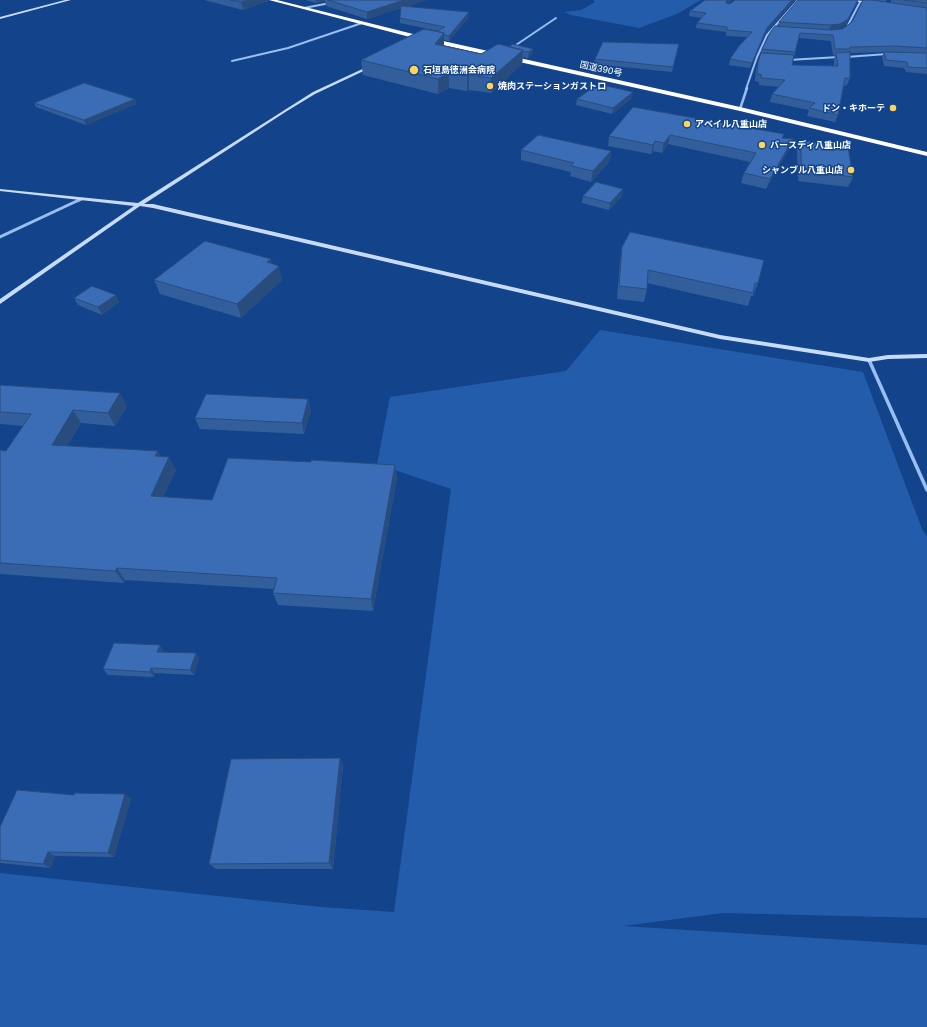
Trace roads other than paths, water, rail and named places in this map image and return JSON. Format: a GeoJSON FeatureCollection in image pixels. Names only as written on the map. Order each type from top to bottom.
{"type":"FeatureCollection","features":[{"type":"Feature","properties":{"kind":"highway","name":"国道390号"},"geometry":{"type":"LineString","coordinates":[[271,0],[425,39],[740,109],[927,154]]}},
{"type":"Feature","properties":{"kind":"street"},"geometry":{"type":"LineString","coordinates":[[0,18],[69,0]]}},
{"type":"Feature","properties":{"kind":"street"},"geometry":{"type":"LineString","coordinates":[[740,109],[757,57],[771,29],[798,0]]}},
{"type":"Feature","properties":{"kind":"street"},"geometry":{"type":"LineString","coordinates":[[848,0],[880,4]]}},
{"type":"Feature","properties":{"kind":"street"},"geometry":{"type":"LineString","coordinates":[[304,8],[332,2]]}},
{"type":"Feature","properties":{"kind":"street"},"geometry":{"type":"LineString","coordinates":[[846,29],[860,2]]}},
{"type":"Feature","properties":{"kind":"street"},"geometry":{"type":"LineString","coordinates":[[508,50],[556,18]]}},
{"type":"Feature","properties":{"kind":"street"},"geometry":{"type":"LineString","coordinates":[[232,61],[288,48],[362,23]]}},
{"type":"Feature","properties":{"kind":"street"},"geometry":{"type":"LineString","coordinates":[[771,29],[778,30]]}},
{"type":"Feature","properties":{"kind":"street"},"geometry":{"type":"LineString","coordinates":[[418,42],[425,39]]}},
{"type":"Feature","properties":{"kind":"street"},"geometry":{"type":"LineString","coordinates":[[786,60],[894,54]]}},
{"type":"Feature","properties":{"kind":"street"},"geometry":{"type":"LineString","coordinates":[[757,57],[765,57]]}},
{"type":"Feature","properties":{"kind":"street"},"geometry":{"type":"LineString","coordinates":[[0,302],[140,204],[286,110],[314,94],[375,64]]}},
{"type":"Feature","properties":{"kind":"street"},"geometry":{"type":"LineString","coordinates":[[0,190],[153,206],[720,336],[869,360],[888,357],[927,356]]}},
{"type":"Feature","properties":{"kind":"street"},"geometry":{"type":"LineString","coordinates":[[0,237],[82,198]]}},
{"type":"Feature","properties":{"kind":"street"},"geometry":{"type":"LineString","coordinates":[[869,360],[927,490]]}},
{"type":"Feature","properties":{"kind":"place","name":"石垣島徳洲会病院"},"geometry":{"type":"Point","coordinates":[414,70]}},
{"type":"Feature","properties":{"kind":"place","name":"焼肉ステーションガストロ"},"geometry":{"type":"Point","coordinates":[490,86]}},
{"type":"Feature","properties":{"kind":"place","name":"ドン・キホーテ"},"geometry":{"type":"Point","coordinates":[893,108]}},
{"type":"Feature","properties":{"kind":"place","name":"アベイル八重山店"},"geometry":{"type":"Point","coordinates":[687,124]}},
{"type":"Feature","properties":{"kind":"place","name":"バースディ八重山店"},"geometry":{"type":"Point","coordinates":[762,145]}},
{"type":"Feature","properties":{"kind":"place","name":"シャンブル八重山店"},"geometry":{"type":"Point","coordinates":[851,170]}}]}
